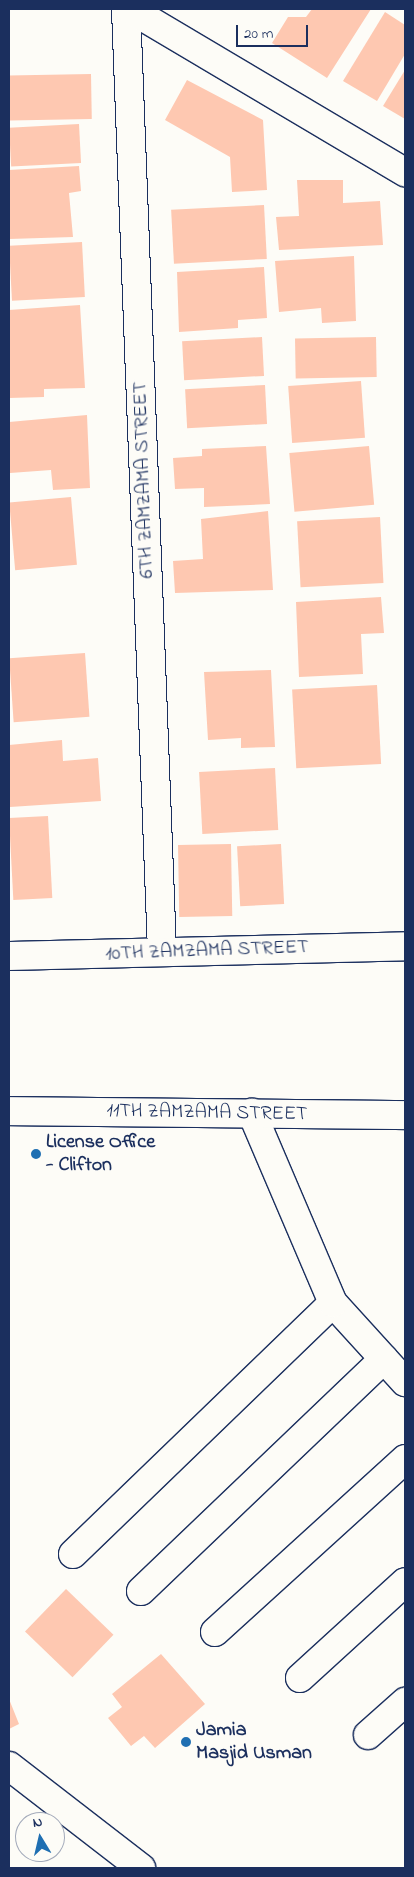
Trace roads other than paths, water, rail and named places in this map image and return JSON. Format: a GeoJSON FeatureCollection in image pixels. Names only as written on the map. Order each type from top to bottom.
{"type":"FeatureCollection","features":[{"type":"Feature","properties":{"kind":"street","name":"6TH ZAMZAMA STREET"},"geometry":{"type":"LineString","coordinates":[[126,9],[162,952]]}},
{"type":"Feature","properties":{"kind":"street"},"geometry":{"type":"LineString","coordinates":[[130,9],[405,172]]}},
{"type":"Feature","properties":{"kind":"street","name":"10TH ZAMZAMA STREET"},"geometry":{"type":"LineString","coordinates":[[9,956],[405,946]]}},
{"type":"Feature","properties":{"kind":"street","name":"11TH ZAMZAMA STREET"},"geometry":{"type":"LineString","coordinates":[[9,1111],[405,1115]]}},
{"type":"Feature","properties":{"kind":"street"},"geometry":{"type":"LineString","coordinates":[[252,1113],[333,1303],[405,1382]]}},
{"type":"Feature","properties":{"kind":"street"},"geometry":{"type":"LineString","coordinates":[[72,1554],[333,1303]]}},
{"type":"Feature","properties":{"kind":"street"},"geometry":{"type":"LineString","coordinates":[[141,1591],[384,1359]]}},
{"type":"Feature","properties":{"kind":"street"},"geometry":{"type":"LineString","coordinates":[[215,1632],[405,1459]]}},
{"type":"Feature","properties":{"kind":"street"},"geometry":{"type":"LineString","coordinates":[[300,1678],[405,1582]]}},
{"type":"Feature","properties":{"kind":"street"},"geometry":{"type":"LineString","coordinates":[[368,1735],[405,1702]]}},
{"type":"Feature","properties":{"kind":"street"},"geometry":{"type":"LineString","coordinates":[[9,1766],[141,1868]]}},
{"type":"Feature","properties":{"kind":"place","name":"License Office - Clifton"},"geometry":{"type":"Point","coordinates":[36,1154]}},
{"type":"Feature","properties":{"kind":"place","name":"Jamia Masjid Usman"},"geometry":{"type":"Point","coordinates":[186,1742]}}]}
